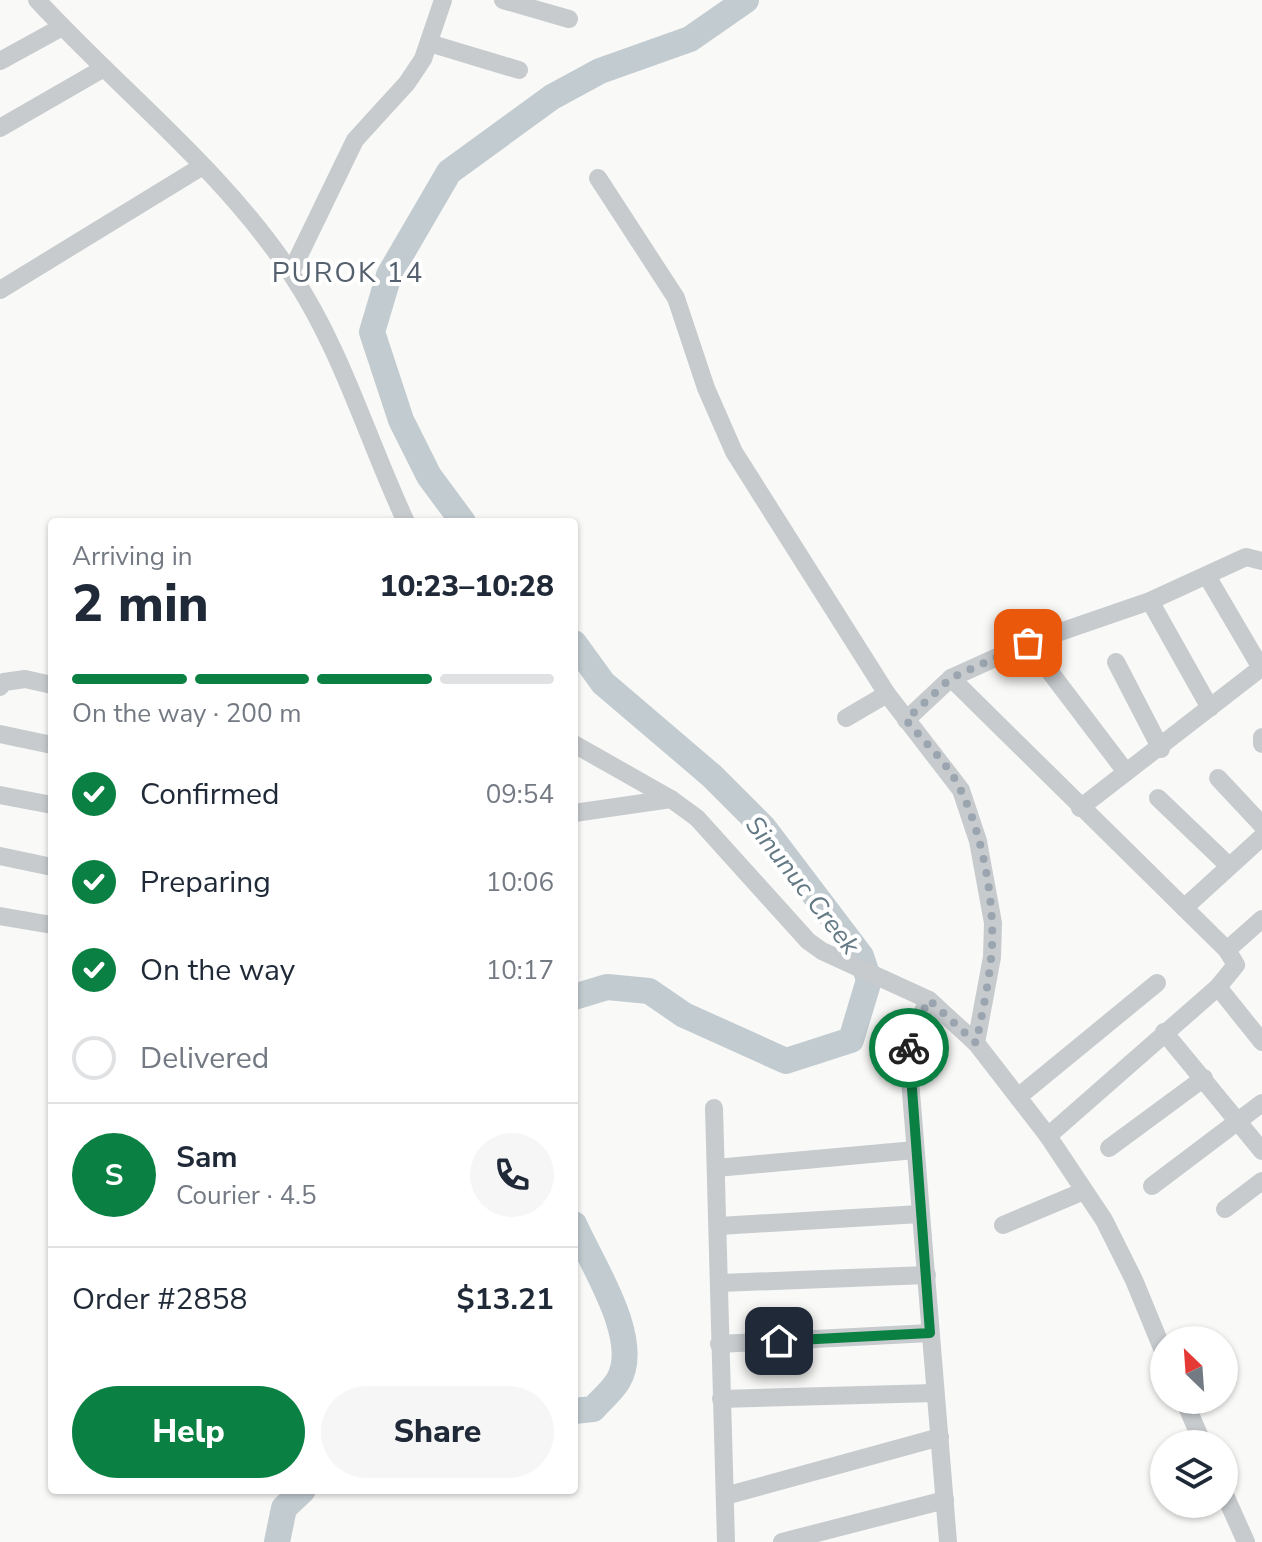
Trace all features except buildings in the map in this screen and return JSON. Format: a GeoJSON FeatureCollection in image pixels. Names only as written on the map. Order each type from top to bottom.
{"type":"FeatureCollection","features":[{"type":"Feature","properties":{"kind":"street"},"geometry":{"type":"LineString","coordinates":[[37,0],[247,215],[291,272],[332,350],[404,518]]}},
{"type":"Feature","properties":{"kind":"street"},"geometry":{"type":"LineString","coordinates":[[291,272],[355,140],[407,83],[429,43],[443,0]]}},
{"type":"Feature","properties":{"kind":"street"},"geometry":{"type":"LineString","coordinates":[[503,0],[569,19]]}},
{"type":"Feature","properties":{"kind":"street"},"geometry":{"type":"LineString","coordinates":[[0,61],[62,27]]}},
{"type":"Feature","properties":{"kind":"street"},"geometry":{"type":"LineString","coordinates":[[429,43],[519,70]]}},
{"type":"Feature","properties":{"kind":"street"},"geometry":{"type":"LineString","coordinates":[[0,128],[104,68]]}},
{"type":"Feature","properties":{"kind":"street"},"geometry":{"type":"LineString","coordinates":[[0,290],[201,167]]}},
{"type":"Feature","properties":{"kind":"street"},"geometry":{"type":"LineString","coordinates":[[598,178],[676,298],[717,415],[734,452],[887,694],[951,773],[978,841],[993,923],[992,957],[976,1043]]}},
{"type":"Feature","properties":{"kind":"street"},"geometry":{"type":"LineString","coordinates":[[906,720],[951,678],[1028,643],[1150,601],[1246,557],[1262,561]]}},
{"type":"Feature","properties":{"kind":"street"},"geometry":{"type":"LineString","coordinates":[[1080,808],[1161,749],[1262,667],[1207,576]]}},
{"type":"Feature","properties":{"kind":"street"},"geometry":{"type":"LineString","coordinates":[[1150,601],[1210,708]]}},
{"type":"Feature","properties":{"kind":"street"},"geometry":{"type":"LineString","coordinates":[[1028,643],[1126,772]]}},
{"type":"Feature","properties":{"kind":"street"},"geometry":{"type":"LineString","coordinates":[[1116,662],[1161,749]]}},
{"type":"Feature","properties":{"kind":"street"},"geometry":{"type":"LineString","coordinates":[[951,678],[1227,950],[1236,965],[1218,987],[1048,1136]]}},
{"type":"Feature","properties":{"kind":"street"},"geometry":{"type":"LineString","coordinates":[[0,687],[4,682],[25,679],[48,684]]}},
{"type":"Feature","properties":{"kind":"street"},"geometry":{"type":"LineString","coordinates":[[846,718],[887,694]]}},
{"type":"Feature","properties":{"kind":"street"},"geometry":{"type":"LineString","coordinates":[[0,734],[48,744]]}},
{"type":"Feature","properties":{"kind":"street"},"geometry":{"type":"LineString","coordinates":[[1262,737],[1262,744]]}},
{"type":"Feature","properties":{"kind":"street"},"geometry":{"type":"LineString","coordinates":[[578,746],[671,799],[717,838],[808,941],[929,1000],[976,1043],[1048,1136],[1084,1191],[1134,1280],[1153,1326]]}},
{"type":"Feature","properties":{"kind":"street"},"geometry":{"type":"LineString","coordinates":[[1218,778],[1262,825]]}},
{"type":"Feature","properties":{"kind":"street"},"geometry":{"type":"LineString","coordinates":[[0,795],[48,804]]}},
{"type":"Feature","properties":{"kind":"street"},"geometry":{"type":"LineString","coordinates":[[1158,798],[1228,865]]}},
{"type":"Feature","properties":{"kind":"street"},"geometry":{"type":"LineString","coordinates":[[578,812],[671,799]]}},
{"type":"Feature","properties":{"kind":"street"},"geometry":{"type":"LineString","coordinates":[[1184,908],[1262,837]]}},
{"type":"Feature","properties":{"kind":"street"},"geometry":{"type":"LineString","coordinates":[[0,856],[48,866]]}},
{"type":"Feature","properties":{"kind":"street"},"geometry":{"type":"LineString","coordinates":[[0,916],[48,924]]}},
{"type":"Feature","properties":{"kind":"street"},"geometry":{"type":"LineString","coordinates":[[1227,950],[1262,919]]}},
{"type":"Feature","properties":{"kind":"street"},"geometry":{"type":"LineString","coordinates":[[1018,1097],[1157,983]]}},
{"type":"Feature","properties":{"kind":"street"},"geometry":{"type":"LineString","coordinates":[[1218,987],[1262,1042]]}},
{"type":"Feature","properties":{"kind":"street"},"geometry":{"type":"LineString","coordinates":[[929,1000],[911,1034],[908,1056],[948,1542]]}},
{"type":"Feature","properties":{"kind":"street"},"geometry":{"type":"LineString","coordinates":[[1164,1032],[1262,1151]]}},
{"type":"Feature","properties":{"kind":"street"},"geometry":{"type":"LineString","coordinates":[[1109,1148],[1204,1078]]}},
{"type":"Feature","properties":{"kind":"street"},"geometry":{"type":"LineString","coordinates":[[1152,1186],[1262,1103]]}},
{"type":"Feature","properties":{"kind":"street"},"geometry":{"type":"LineString","coordinates":[[714,1108],[726,1542]]}},
{"type":"Feature","properties":{"kind":"street"},"geometry":{"type":"LineString","coordinates":[[716,1168],[915,1150]]}},
{"type":"Feature","properties":{"kind":"street"},"geometry":{"type":"LineString","coordinates":[[1225,1209],[1262,1181]]}},
{"type":"Feature","properties":{"kind":"street"},"geometry":{"type":"LineString","coordinates":[[1003,1225],[1084,1191]]}},
{"type":"Feature","properties":{"kind":"street"},"geometry":{"type":"LineString","coordinates":[[719,1226],[920,1214]]}},
{"type":"Feature","properties":{"kind":"street"},"geometry":{"type":"LineString","coordinates":[[721,1283],[927,1275]]}},
{"type":"Feature","properties":{"kind":"street"},"geometry":{"type":"LineString","coordinates":[[719,1344],[930,1333]]}},
{"type":"Feature","properties":{"kind":"street"},"geometry":{"type":"LineString","coordinates":[[721,1399],[935,1393]]}},
{"type":"Feature","properties":{"kind":"street"},"geometry":{"type":"LineString","coordinates":[[725,1496],[940,1437]]}},
{"type":"Feature","properties":{"kind":"street"},"geometry":{"type":"LineString","coordinates":[[782,1542],[945,1500]]}},
{"type":"Feature","properties":{"kind":"street"},"geometry":{"type":"LineString","coordinates":[[1235,1518],[1246,1542]]}},
{"type":"Feature","properties":{"kind":"waterway","name":"Sinunuc Creek"},"geometry":{"type":"LineString","coordinates":[[460,518],[429,476],[401,420],[372,332],[389,275],[449,172],[552,97],[600,71],[690,39],[746,0]]}},
{"type":"Feature","properties":{"kind":"waterway","name":"Sinunuc Creek"},"geometry":{"type":"LineString","coordinates":[[578,649],[603,683],[712,776],[764,828],[861,956],[869,980],[851,1040],[786,1061],[684,1015],[649,991],[607,987],[578,996]]}},
{"type":"Feature","properties":{"kind":"waterway","name":"Sinunuc Creek"},"geometry":{"type":"LineString","coordinates":[[578,1232],[612,1302],[624,1345],[624,1364],[616,1385],[593,1409],[578,1411]]}},
{"type":"Feature","properties":{"kind":"waterway","name":"Sinunuc Creek"},"geometry":{"type":"LineString","coordinates":[[277,1542],[284,1508],[299,1494]]}},
{"type":"Feature","properties":{"kind":"way so far"},"geometry":{"type":"LineString","coordinates":[[909,1048],[911,1034],[929,1000],[949,1015],[976,1043],[992,957],[993,923],[978,841],[961,790],[951,773],[906,720],[951,678],[1028,643]]}},
{"type":"Feature","properties":{"kind":"district","name":"PUROK 14"},"geometry":{"type":"Point","coordinates":[348,272]}},
{"type":"Feature","properties":{"kind":"route"},"geometry":{"type":"LineString","coordinates":[[779,1341],[930,1333],[909,1048]]}}]}
